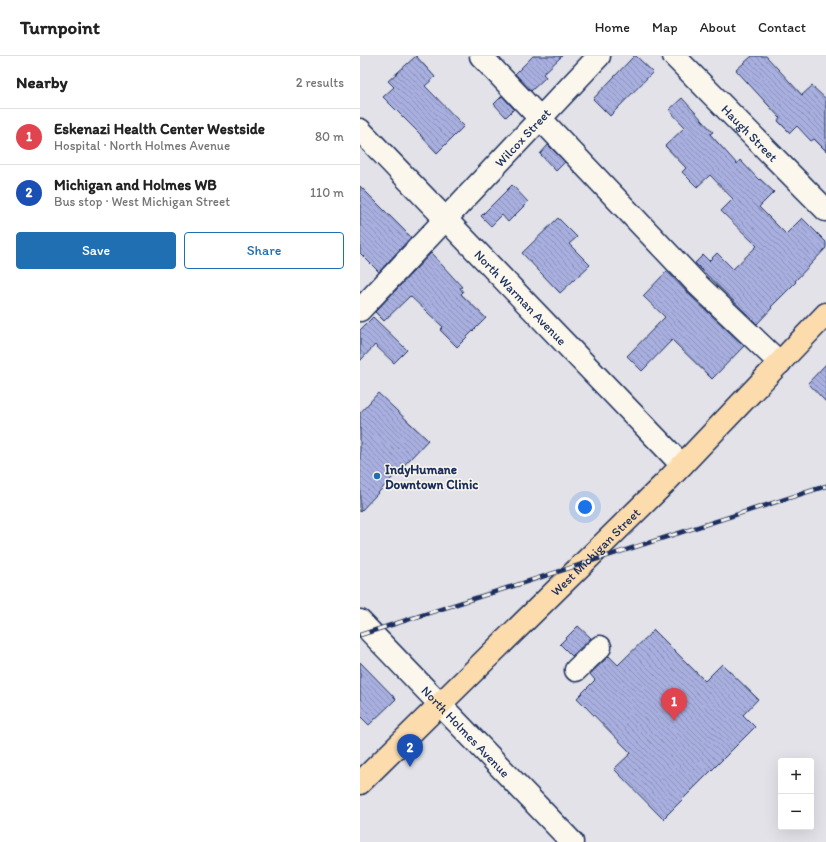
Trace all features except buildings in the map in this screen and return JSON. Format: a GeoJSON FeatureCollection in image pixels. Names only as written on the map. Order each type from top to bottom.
{"type":"FeatureCollection","features":[{"type":"Feature","properties":{"kind":"main road","name":"West Michigan Street"},"geometry":{"type":"LineString","coordinates":[[360,783],[682,465],[826,314]]}},
{"type":"Feature","properties":{"kind":"street"},"geometry":{"type":"LineString","coordinates":[[481,56],[699,286],[780,363]]}},
{"type":"Feature","properties":{"kind":"street","name":"Wilcox Street"},"geometry":{"type":"LineString","coordinates":[[360,310],[599,56]]}},
{"type":"Feature","properties":{"kind":"street","name":"Haugh Street"},"geometry":{"type":"LineString","coordinates":[[674,56],[826,210]]}},
{"type":"Feature","properties":{"kind":"street","name":"North Warman Avenue"},"geometry":{"type":"LineString","coordinates":[[360,130],[682,465]]}},
{"type":"Feature","properties":{"kind":"street","name":"North Holmes Avenue"},"geometry":{"type":"LineString","coordinates":[[360,621],[572,842]]}},
{"type":"Feature","properties":{"kind":"street"},"geometry":{"type":"LineString","coordinates":[[576,670],[600,647]]}},
{"type":"Feature","properties":{"kind":"railway"},"geometry":{"type":"LineString","coordinates":[[360,635],[826,486]]}},
{"type":"Feature","properties":{"kind":"place","name":"IndyHumane Downtown Clinic"},"geometry":{"type":"Point","coordinates":[377,476]}},
{"type":"Feature","properties":{"kind":"place","name":"Eskenazi Health Center Westside"},"geometry":{"type":"Point","coordinates":[674,721]}},
{"type":"Feature","properties":{"kind":"place","name":"Michigan and Holmes WB"},"geometry":{"type":"Point","coordinates":[410,767]}}]}
